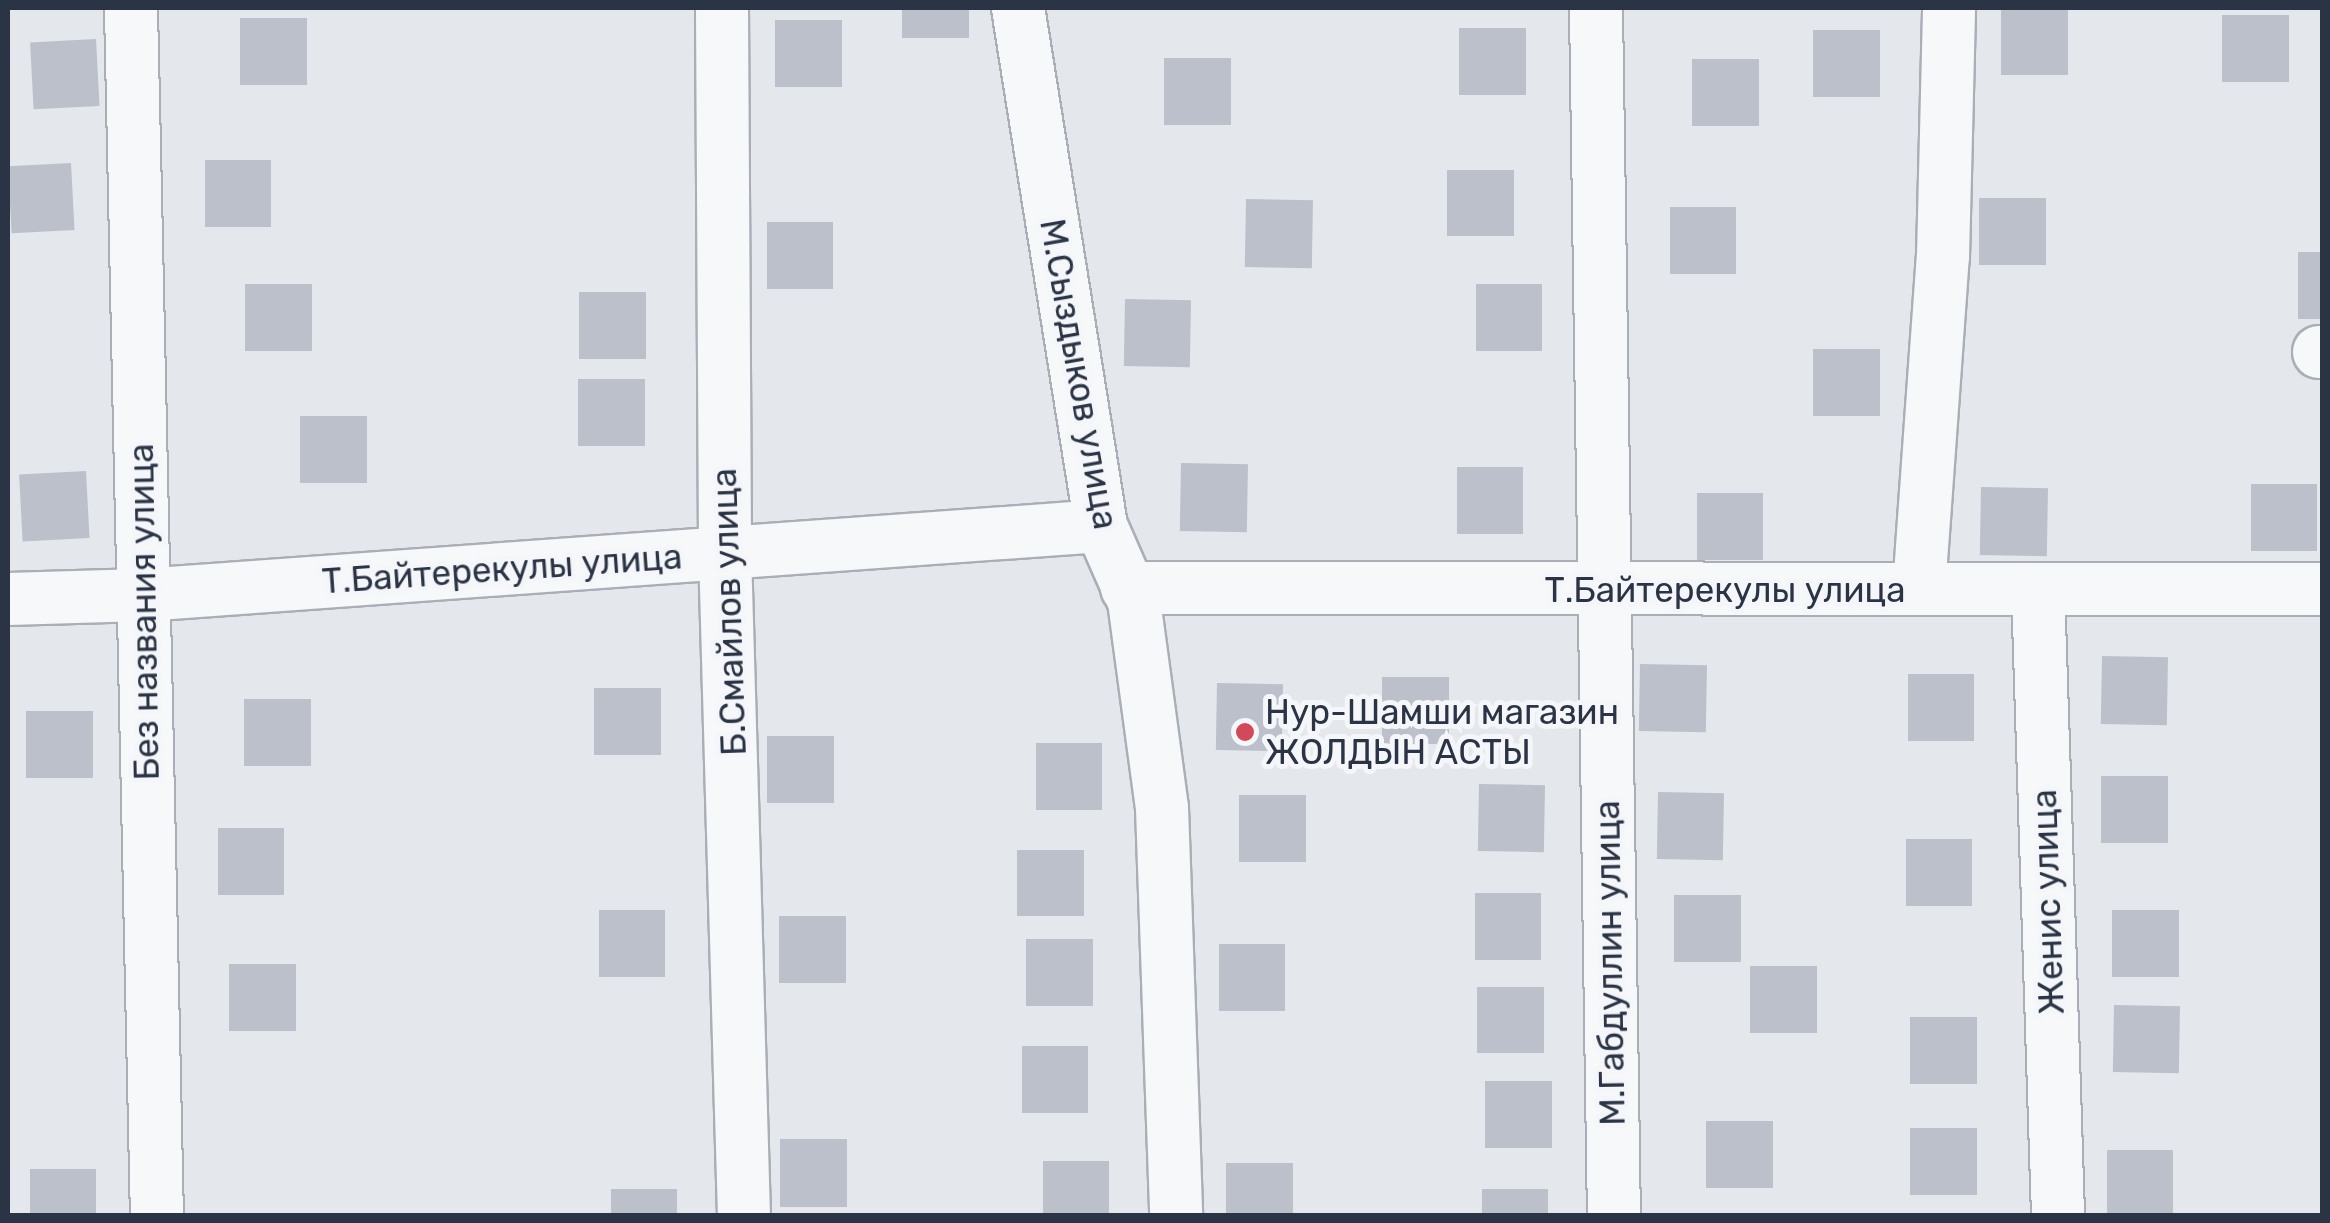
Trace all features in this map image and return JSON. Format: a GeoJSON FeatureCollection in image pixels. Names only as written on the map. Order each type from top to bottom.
{"type":"FeatureCollection","features":[{"type":"Feature","properties":{"kind":"street","name":"Без названия улица"},"geometry":{"type":"LineString","coordinates":[[132,8],[158,1216]]}},
{"type":"Feature","properties":{"kind":"street","name":"Б.Смайлов улица"},"geometry":{"type":"LineString","coordinates":[[722,8],[725,554],[744,1216]]}},
{"type":"Feature","properties":{"kind":"street","name":"М.Сыздыков улица"},"geometry":{"type":"LineString","coordinates":[[1018,8],[1101,526],[1127,588],[1162,808],[1176,1216]]}},
{"type":"Feature","properties":{"kind":"street","name":"М.Габдуллин улица"},"geometry":{"type":"LineString","coordinates":[[1596,8],[1614,1216]]}},
{"type":"Feature","properties":{"kind":"street"},"geometry":{"type":"LineString","coordinates":[[1919,589],[1943,257],[1949,8]]}},
{"type":"Feature","properties":{"kind":"street","name":"Т.Байтерекулы улица"},"geometry":{"type":"LineString","coordinates":[[8,598],[144,595],[1101,526]]}},
{"type":"Feature","properties":{"kind":"street","name":"Т.Байтерекулы улица"},"geometry":{"type":"LineString","coordinates":[[1127,588],[2322,589]]}},
{"type":"Feature","properties":{"kind":"street","name":"Женис улица"},"geometry":{"type":"LineString","coordinates":[[2038,589],[2058,1216]]}},
{"type":"Feature","properties":{"kind":"building"},"geometry":{"type":"Polygon","coordinates":[[[902,8],[969,8],[969,38],[902,38],[902,8]]]}},
{"type":"Feature","properties":{"kind":"building"},"geometry":{"type":"Polygon","coordinates":[[[2001,8],[2068,8],[2068,75],[2001,75],[2001,8]]]}},
{"type":"Feature","properties":{"kind":"building"},"geometry":{"type":"Polygon","coordinates":[[[2222,15],[2289,15],[2289,82],[2222,82],[2222,15]]]}},
{"type":"Feature","properties":{"kind":"building"},"geometry":{"type":"Polygon","coordinates":[[[240,18],[307,18],[307,85],[240,85],[240,18]]]}},
{"type":"Feature","properties":{"kind":"building"},"geometry":{"type":"Polygon","coordinates":[[[775,20],[842,20],[842,87],[775,87],[775,20]]]}},
{"type":"Feature","properties":{"kind":"building"},"geometry":{"type":"Polygon","coordinates":[[[1459,28],[1526,28],[1526,95],[1459,95],[1459,28]]]}},
{"type":"Feature","properties":{"kind":"building"},"geometry":{"type":"Polygon","coordinates":[[[1813,30],[1880,30],[1880,97],[1813,97],[1813,30]]]}},
{"type":"Feature","properties":{"kind":"building"},"geometry":{"type":"Polygon","coordinates":[[[96,39],[100,106],[34,109],[30,42],[96,39]]]}},
{"type":"Feature","properties":{"kind":"building"},"geometry":{"type":"Polygon","coordinates":[[[1164,58],[1231,58],[1231,125],[1164,125],[1164,58]]]}},
{"type":"Feature","properties":{"kind":"building"},"geometry":{"type":"Polygon","coordinates":[[[1692,59],[1759,59],[1759,126],[1692,126],[1692,59]]]}},
{"type":"Feature","properties":{"kind":"building"},"geometry":{"type":"Polygon","coordinates":[[[205,160],[271,160],[271,227],[205,227],[205,160]]]}},
{"type":"Feature","properties":{"kind":"building"},"geometry":{"type":"Polygon","coordinates":[[[71,163],[75,230],[12,233],[8,166],[71,163]]]}},
{"type":"Feature","properties":{"kind":"building"},"geometry":{"type":"Polygon","coordinates":[[[1447,170],[1514,170],[1514,236],[1447,236],[1447,170]]]}},
{"type":"Feature","properties":{"kind":"building"},"geometry":{"type":"Polygon","coordinates":[[[1979,198],[2046,198],[2046,265],[1979,265],[1979,198]]]}},
{"type":"Feature","properties":{"kind":"building"},"geometry":{"type":"Polygon","coordinates":[[[1246,199],[1313,200],[1312,268],[1245,267],[1246,199]]]}},
{"type":"Feature","properties":{"kind":"building"},"geometry":{"type":"Polygon","coordinates":[[[1670,207],[1736,207],[1736,274],[1670,274],[1670,207]]]}},
{"type":"Feature","properties":{"kind":"building"},"geometry":{"type":"Polygon","coordinates":[[[767,222],[833,222],[833,289],[767,289],[767,222]]]}},
{"type":"Feature","properties":{"kind":"building"},"geometry":{"type":"Polygon","coordinates":[[[2298,252],[2322,252],[2322,319],[2298,319],[2298,252]]]}},
{"type":"Feature","properties":{"kind":"building"},"geometry":{"type":"Polygon","coordinates":[[[245,284],[312,284],[312,351],[245,351],[245,284]]]}},
{"type":"Feature","properties":{"kind":"building"},"geometry":{"type":"Polygon","coordinates":[[[1476,284],[1542,284],[1542,351],[1476,351],[1476,284]]]}},
{"type":"Feature","properties":{"kind":"building"},"geometry":{"type":"Polygon","coordinates":[[[579,292],[646,292],[646,359],[579,359],[579,292]]]}},
{"type":"Feature","properties":{"kind":"building"},"geometry":{"type":"Polygon","coordinates":[[[1125,299],[1191,300],[1190,367],[1124,366],[1125,299]]]}},
{"type":"Feature","properties":{"kind":"building"},"geometry":{"type":"Polygon","coordinates":[[[1813,349],[1880,349],[1880,416],[1813,416],[1813,349]]]}},
{"type":"Feature","properties":{"kind":"building"},"geometry":{"type":"Polygon","coordinates":[[[578,379],[645,379],[645,446],[578,446],[578,379]]]}},
{"type":"Feature","properties":{"kind":"building"},"geometry":{"type":"Polygon","coordinates":[[[300,416],[367,416],[367,483],[300,483],[300,416]]]}},
{"type":"Feature","properties":{"kind":"building"},"geometry":{"type":"Polygon","coordinates":[[[1181,463],[1248,464],[1247,532],[1180,531],[1181,463]]]}},
{"type":"Feature","properties":{"kind":"building"},"geometry":{"type":"Polygon","coordinates":[[[1457,467],[1523,467],[1523,534],[1457,534],[1457,467]]]}},
{"type":"Feature","properties":{"kind":"building"},"geometry":{"type":"Polygon","coordinates":[[[86,471],[90,538],[23,541],[19,475],[86,471]]]}},
{"type":"Feature","properties":{"kind":"building"},"geometry":{"type":"Polygon","coordinates":[[[2251,484],[2317,484],[2317,551],[2251,551],[2251,484]]]}},
{"type":"Feature","properties":{"kind":"building"},"geometry":{"type":"Polygon","coordinates":[[[1981,487],[2048,488],[2047,556],[1980,555],[1981,487]]]}},
{"type":"Feature","properties":{"kind":"building"},"geometry":{"type":"Polygon","coordinates":[[[1697,493],[1763,493],[1763,560],[1697,560],[1697,493]]]}},
{"type":"Feature","properties":{"kind":"building"},"geometry":{"type":"Polygon","coordinates":[[[2102,656],[2168,657],[2167,725],[2101,724],[2102,656]]]}},
{"type":"Feature","properties":{"kind":"building"},"geometry":{"type":"Polygon","coordinates":[[[1640,664],[1707,665],[1706,732],[1639,731],[1640,664]]]}},
{"type":"Feature","properties":{"kind":"building"},"geometry":{"type":"Polygon","coordinates":[[[1908,674],[1974,674],[1974,741],[1908,741],[1908,674]]]}},
{"type":"Feature","properties":{"kind":"building"},"geometry":{"type":"Polygon","coordinates":[[[1382,677],[1449,677],[1449,744],[1382,744],[1382,677]]]}},
{"type":"Feature","properties":{"kind":"building"},"geometry":{"type":"Polygon","coordinates":[[[1217,683],[1283,684],[1282,751],[1216,750],[1217,683]]]}},
{"type":"Feature","properties":{"kind":"building"},"geometry":{"type":"Polygon","coordinates":[[[594,688],[661,688],[661,755],[594,755],[594,688]]]}},
{"type":"Feature","properties":{"kind":"building"},"geometry":{"type":"Polygon","coordinates":[[[244,699],[311,699],[311,766],[244,766],[244,699]]]}},
{"type":"Feature","properties":{"kind":"building"},"geometry":{"type":"Polygon","coordinates":[[[26,711],[93,711],[93,778],[26,778],[26,711]]]}},
{"type":"Feature","properties":{"kind":"building"},"geometry":{"type":"Polygon","coordinates":[[[767,736],[834,736],[834,803],[767,803],[767,736]]]}},
{"type":"Feature","properties":{"kind":"building"},"geometry":{"type":"Polygon","coordinates":[[[1036,743],[1102,743],[1102,810],[1036,810],[1036,743]]]}},
{"type":"Feature","properties":{"kind":"building"},"geometry":{"type":"Polygon","coordinates":[[[2101,776],[2168,776],[2168,843],[2101,843],[2101,776]]]}},
{"type":"Feature","properties":{"kind":"building"},"geometry":{"type":"Polygon","coordinates":[[[1479,784],[1545,785],[1544,852],[1478,851],[1479,784]]]}},
{"type":"Feature","properties":{"kind":"building"},"geometry":{"type":"Polygon","coordinates":[[[1658,792],[1724,793],[1723,860],[1657,859],[1658,792]]]}},
{"type":"Feature","properties":{"kind":"building"},"geometry":{"type":"Polygon","coordinates":[[[1239,795],[1306,795],[1306,862],[1239,862],[1239,795]]]}},
{"type":"Feature","properties":{"kind":"building"},"geometry":{"type":"Polygon","coordinates":[[[218,828],[284,828],[284,895],[218,895],[218,828]]]}},
{"type":"Feature","properties":{"kind":"building"},"geometry":{"type":"Polygon","coordinates":[[[1906,839],[1972,839],[1972,906],[1906,906],[1906,839]]]}},
{"type":"Feature","properties":{"kind":"building"},"geometry":{"type":"Polygon","coordinates":[[[1017,850],[1084,850],[1084,916],[1017,916],[1017,850]]]}},
{"type":"Feature","properties":{"kind":"building"},"geometry":{"type":"Polygon","coordinates":[[[1475,893],[1541,893],[1541,960],[1475,960],[1475,893]]]}},
{"type":"Feature","properties":{"kind":"building"},"geometry":{"type":"Polygon","coordinates":[[[1674,895],[1741,895],[1741,962],[1674,962],[1674,895]]]}},
{"type":"Feature","properties":{"kind":"building"},"geometry":{"type":"Polygon","coordinates":[[[599,910],[665,910],[665,977],[599,977],[599,910]]]}},
{"type":"Feature","properties":{"kind":"building"},"geometry":{"type":"Polygon","coordinates":[[[2112,910],[2179,910],[2179,977],[2112,977],[2112,910]]]}},
{"type":"Feature","properties":{"kind":"building"},"geometry":{"type":"Polygon","coordinates":[[[779,916],[846,916],[846,983],[779,983],[779,916]]]}},
{"type":"Feature","properties":{"kind":"building"},"geometry":{"type":"Polygon","coordinates":[[[1026,939],[1093,939],[1093,1006],[1026,1006],[1026,939]]]}},
{"type":"Feature","properties":{"kind":"building"},"geometry":{"type":"Polygon","coordinates":[[[1219,944],[1285,944],[1285,1011],[1219,1011],[1219,944]]]}},
{"type":"Feature","properties":{"kind":"building"},"geometry":{"type":"Polygon","coordinates":[[[229,964],[296,964],[296,1031],[229,1031],[229,964]]]}},
{"type":"Feature","properties":{"kind":"building"},"geometry":{"type":"Polygon","coordinates":[[[1750,966],[1817,966],[1817,1033],[1750,1033],[1750,966]]]}},
{"type":"Feature","properties":{"kind":"building"},"geometry":{"type":"Polygon","coordinates":[[[1477,987],[1544,987],[1544,1053],[1477,1053],[1477,987]]]}},
{"type":"Feature","properties":{"kind":"building"},"geometry":{"type":"Polygon","coordinates":[[[2114,1005],[2180,1006],[2179,1073],[2113,1072],[2114,1005]]]}},
{"type":"Feature","properties":{"kind":"building"},"geometry":{"type":"Polygon","coordinates":[[[1910,1017],[1977,1017],[1977,1084],[1910,1084],[1910,1017]]]}},
{"type":"Feature","properties":{"kind":"building"},"geometry":{"type":"Polygon","coordinates":[[[1022,1046],[1088,1046],[1088,1113],[1022,1113],[1022,1046]]]}},
{"type":"Feature","properties":{"kind":"building"},"geometry":{"type":"Polygon","coordinates":[[[1485,1081],[1552,1081],[1552,1148],[1485,1148],[1485,1081]]]}},
{"type":"Feature","properties":{"kind":"building"},"geometry":{"type":"Polygon","coordinates":[[[1706,1121],[1773,1121],[1773,1188],[1706,1188],[1706,1121]]]}},
{"type":"Feature","properties":{"kind":"building"},"geometry":{"type":"Polygon","coordinates":[[[1910,1128],[1977,1128],[1977,1195],[1910,1195],[1910,1128]]]}},
{"type":"Feature","properties":{"kind":"building"},"geometry":{"type":"Polygon","coordinates":[[[780,1139],[847,1139],[847,1207],[780,1207],[780,1139]]]}},
{"type":"Feature","properties":{"kind":"building"},"geometry":{"type":"Polygon","coordinates":[[[2107,1150],[2173,1150],[2173,1216],[2107,1216],[2107,1150]]]}},
{"type":"Feature","properties":{"kind":"building"},"geometry":{"type":"Polygon","coordinates":[[[1043,1161],[1109,1161],[1109,1216],[1043,1216],[1043,1161]]]}},
{"type":"Feature","properties":{"kind":"building"},"geometry":{"type":"Polygon","coordinates":[[[1226,1163],[1293,1163],[1293,1216],[1226,1216],[1226,1163]]]}},
{"type":"Feature","properties":{"kind":"building"},"geometry":{"type":"Polygon","coordinates":[[[30,1169],[96,1169],[96,1216],[30,1216],[30,1169]]]}},
{"type":"Feature","properties":{"kind":"building"},"geometry":{"type":"Polygon","coordinates":[[[611,1189],[677,1189],[677,1216],[611,1216],[611,1189]]]}},
{"type":"Feature","properties":{"kind":"building"},"geometry":{"type":"Polygon","coordinates":[[[1482,1189],[1548,1189],[1548,1216],[1482,1216],[1482,1189]]]}},
{"type":"Feature","properties":{"kind":"place","name":"Нур-Шамши магазин ЖОЛДЫН АСТЫ"},"geometry":{"type":"Point","coordinates":[1245,732]}}]}
